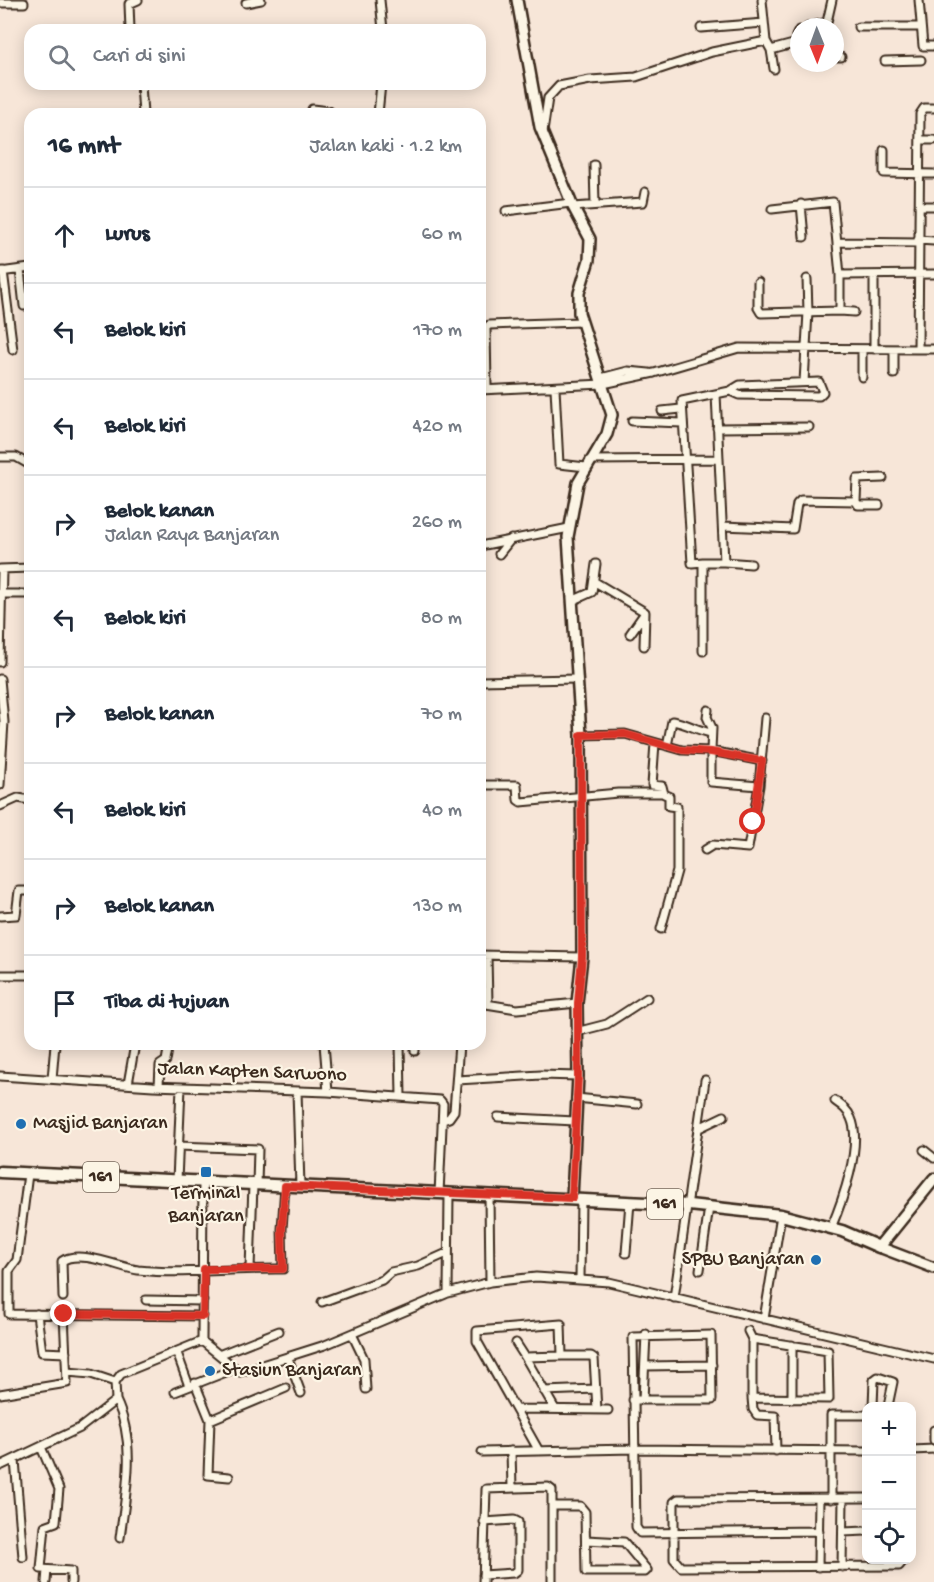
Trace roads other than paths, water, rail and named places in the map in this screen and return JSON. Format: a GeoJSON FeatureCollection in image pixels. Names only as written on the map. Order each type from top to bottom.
{"type":"FeatureCollection","features":[{"type":"Feature","properties":{"kind":"main road","name":"161"},"geometry":{"type":"LineString","coordinates":[[0,1172],[689,1205],[781,1215],[831,1228],[879,1247]]}},
{"type":"Feature","properties":{"kind":"main road"},"geometry":{"type":"LineString","coordinates":[[879,1247],[934,1179]]}},
{"type":"Feature","properties":{"kind":"street"},"geometry":{"type":"LineString","coordinates":[[130,24],[129,4],[138,0]]}},
{"type":"Feature","properties":{"kind":"street"},"geometry":{"type":"LineString","coordinates":[[246,3],[261,0]]}},
{"type":"Feature","properties":{"kind":"street"},"geometry":{"type":"LineString","coordinates":[[380,0],[382,24]]}},
{"type":"Feature","properties":{"kind":"street"},"geometry":{"type":"LineString","coordinates":[[517,0],[542,133],[590,239],[591,250],[579,293],[581,322],[610,379],[611,424],[578,483],[569,528],[581,735],[582,957],[576,1032],[578,1076],[575,1121],[580,1279]]}},
{"type":"Feature","properties":{"kind":"street"},"geometry":{"type":"LineString","coordinates":[[762,0],[766,41],[771,50],[774,69]]}},
{"type":"Feature","properties":{"kind":"street"},"geometry":{"type":"LineString","coordinates":[[828,18],[832,0]]}},
{"type":"Feature","properties":{"kind":"street"},"geometry":{"type":"LineString","coordinates":[[885,61],[920,62],[923,46],[920,0]]}},
{"type":"Feature","properties":{"kind":"street"},"geometry":{"type":"LineString","coordinates":[[0,3],[24,3]]}},
{"type":"Feature","properties":{"kind":"street"},"geometry":{"type":"LineString","coordinates":[[701,28],[764,23]]}},
{"type":"Feature","properties":{"kind":"street"},"geometry":{"type":"LineString","coordinates":[[858,27],[921,27]]}},
{"type":"Feature","properties":{"kind":"street"},"geometry":{"type":"LineString","coordinates":[[542,133],[548,98],[561,85],[636,77],[712,52],[766,41]]}},
{"type":"Feature","properties":{"kind":"street"},"geometry":{"type":"LineString","coordinates":[[923,46],[934,46]]}},
{"type":"Feature","properties":{"kind":"street"},"geometry":{"type":"LineString","coordinates":[[771,50],[790,47]]}},
{"type":"Feature","properties":{"kind":"street"},"geometry":{"type":"LineString","coordinates":[[141,90],[143,108]]}},
{"type":"Feature","properties":{"kind":"street"},"geometry":{"type":"LineString","coordinates":[[379,108],[380,90]]}},
{"type":"Feature","properties":{"kind":"street"},"geometry":{"type":"LineString","coordinates":[[918,349],[920,112],[924,108],[934,108]]}},
{"type":"Feature","properties":{"kind":"street"},"geometry":{"type":"LineString","coordinates":[[921,140],[934,140]]}},
{"type":"Feature","properties":{"kind":"street"},"geometry":{"type":"LineString","coordinates":[[884,150],[884,173],[934,174]]}},
{"type":"Feature","properties":{"kind":"street"},"geometry":{"type":"LineString","coordinates":[[593,205],[594,165]]}},
{"type":"Feature","properties":{"kind":"street"},"geometry":{"type":"LineString","coordinates":[[506,211],[643,202],[645,192]]}},
{"type":"Feature","properties":{"kind":"street"},"geometry":{"type":"LineString","coordinates":[[772,209],[828,200],[834,202],[840,275],[840,311]]}},
{"type":"Feature","properties":{"kind":"street"},"geometry":{"type":"LineString","coordinates":[[801,204],[804,237]]}},
{"type":"Feature","properties":{"kind":"street"},"geometry":{"type":"LineString","coordinates":[[919,206],[934,206]]}},
{"type":"Feature","properties":{"kind":"street"},"geometry":{"type":"LineString","coordinates":[[838,242],[934,241]]}},
{"type":"Feature","properties":{"kind":"street"},"geometry":{"type":"LineString","coordinates":[[13,350],[1,272],[24,269]]}},
{"type":"Feature","properties":{"kind":"street"},"geometry":{"type":"LineString","coordinates":[[20,270],[24,282]]}},
{"type":"Feature","properties":{"kind":"street"},"geometry":{"type":"LineString","coordinates":[[840,275],[934,274]]}},
{"type":"Feature","properties":{"kind":"street"},"geometry":{"type":"LineString","coordinates":[[874,276],[874,349]]}},
{"type":"Feature","properties":{"kind":"street"},"geometry":{"type":"LineString","coordinates":[[804,382],[808,312],[807,279]]}},
{"type":"Feature","properties":{"kind":"street"},"geometry":{"type":"LineString","coordinates":[[758,282],[758,308],[761,313],[854,312]]}},
{"type":"Feature","properties":{"kind":"street"},"geometry":{"type":"LineString","coordinates":[[486,330],[489,325],[581,322]]}},
{"type":"Feature","properties":{"kind":"street"},"geometry":{"type":"LineString","coordinates":[[486,389],[555,388],[654,373],[732,349],[934,349]]}},
{"type":"Feature","properties":{"kind":"street"},"geometry":{"type":"LineString","coordinates":[[862,349],[862,377]]}},
{"type":"Feature","properties":{"kind":"street"},"geometry":{"type":"LineString","coordinates":[[894,349],[894,374]]}},
{"type":"Feature","properties":{"kind":"street"},"geometry":{"type":"LineString","coordinates":[[730,392],[740,385],[821,383],[822,394],[739,394],[730,392],[682,401],[692,563],[751,564]]}},
{"type":"Feature","properties":{"kind":"street"},"geometry":{"type":"LineString","coordinates":[[555,388],[559,464],[625,460],[719,459]]}},
{"type":"Feature","properties":{"kind":"street"},"geometry":{"type":"LineString","coordinates":[[716,394],[724,562]]}},
{"type":"Feature","properties":{"kind":"street"},"geometry":{"type":"LineString","coordinates":[[662,411],[681,409]]}},
{"type":"Feature","properties":{"kind":"street"},"geometry":{"type":"LineString","coordinates":[[633,422],[682,423]]}},
{"type":"Feature","properties":{"kind":"street"},"geometry":{"type":"LineString","coordinates":[[717,428],[809,427]]}},
{"type":"Feature","properties":{"kind":"street"},"geometry":{"type":"LineString","coordinates":[[0,456],[16,457],[24,462]]}},
{"type":"Feature","properties":{"kind":"street"},"geometry":{"type":"LineString","coordinates":[[879,505],[858,505],[856,501],[857,479],[884,478]]}},
{"type":"Feature","properties":{"kind":"street"},"geometry":{"type":"LineString","coordinates":[[723,526],[793,529],[797,504],[801,500],[856,501]]}},
{"type":"Feature","properties":{"kind":"street"},"geometry":{"type":"LineString","coordinates":[[486,545],[569,528]]}},
{"type":"Feature","properties":{"kind":"street"},"geometry":{"type":"LineString","coordinates":[[500,554],[511,539]]}},
{"type":"Feature","properties":{"kind":"street"},"geometry":{"type":"LineString","coordinates":[[703,562],[703,651]]}},
{"type":"Feature","properties":{"kind":"street"},"geometry":{"type":"LineString","coordinates":[[572,601],[592,592],[596,564]]}},
{"type":"Feature","properties":{"kind":"street"},"geometry":{"type":"LineString","coordinates":[[0,662],[1,569],[24,568]]}},
{"type":"Feature","properties":{"kind":"street"},"geometry":{"type":"LineString","coordinates":[[595,582],[645,612]]}},
{"type":"Feature","properties":{"kind":"street"},"geometry":{"type":"LineString","coordinates":[[2,594],[24,594]]}},
{"type":"Feature","properties":{"kind":"street"},"geometry":{"type":"LineString","coordinates":[[630,634],[645,612]]}},
{"type":"Feature","properties":{"kind":"street"},"geometry":{"type":"LineString","coordinates":[[644,646],[645,612]]}},
{"type":"Feature","properties":{"kind":"street"},"geometry":{"type":"LineString","coordinates":[[0,679],[4,722],[0,785]]}},
{"type":"Feature","properties":{"kind":"street"},"geometry":{"type":"LineString","coordinates":[[486,681],[577,679]]}},
{"type":"Feature","properties":{"kind":"street"},"geometry":{"type":"LineString","coordinates":[[708,710],[711,733],[711,782],[759,786]]}},
{"type":"Feature","properties":{"kind":"street"},"geometry":{"type":"LineString","coordinates":[[705,850],[713,845],[748,848],[759,786],[765,718]]}},
{"type":"Feature","properties":{"kind":"street"},"geometry":{"type":"LineString","coordinates":[[667,746],[672,721],[687,723],[694,729],[711,733]]}},
{"type":"Feature","properties":{"kind":"street"},"geometry":{"type":"LineString","coordinates":[[581,735],[625,734],[682,750],[711,752],[762,761]]}},
{"type":"Feature","properties":{"kind":"street"},"geometry":{"type":"LineString","coordinates":[[655,743],[652,785],[662,786],[663,793]]}},
{"type":"Feature","properties":{"kind":"street"},"geometry":{"type":"LineString","coordinates":[[486,784],[517,785],[518,800],[521,802],[621,793],[663,793],[669,796],[669,806],[677,807],[678,860],[662,930]]}},
{"type":"Feature","properties":{"kind":"street"},"geometry":{"type":"LineString","coordinates":[[0,806],[15,799],[24,800]]}},
{"type":"Feature","properties":{"kind":"street"},"geometry":{"type":"LineString","coordinates":[[0,916],[16,915],[19,891],[24,891]]}},
{"type":"Feature","properties":{"kind":"street"},"geometry":{"type":"LineString","coordinates":[[486,956],[582,957]]}},
{"type":"Feature","properties":{"kind":"street"},"geometry":{"type":"LineString","coordinates":[[0,975],[24,975]]}},
{"type":"Feature","properties":{"kind":"street"},"geometry":{"type":"LineString","coordinates":[[576,1032],[607,1024],[647,998]]}},
{"type":"Feature","properties":{"kind":"street"},"geometry":{"type":"LineString","coordinates":[[486,1004],[517,1009],[578,1003]]}},
{"type":"Feature","properties":{"kind":"street"},"geometry":{"type":"LineString","coordinates":[[52,1079],[54,1050]]}},
{"type":"Feature","properties":{"kind":"street"},"geometry":{"type":"LineString","coordinates":[[128,1084],[134,1050]]}},
{"type":"Feature","properties":{"kind":"street"},"geometry":{"type":"LineString","coordinates":[[159,1086],[160,1065],[166,1061],[168,1050]]}},
{"type":"Feature","properties":{"kind":"street"},"geometry":{"type":"LineString","coordinates":[[324,1050],[328,1092]]}},
{"type":"Feature","properties":{"kind":"street"},"geometry":{"type":"LineString","coordinates":[[398,1096],[400,1050]]}},
{"type":"Feature","properties":{"kind":"street"},"geometry":{"type":"LineString","coordinates":[[445,1295],[446,1119],[453,1111],[459,1050]]}},
{"type":"Feature","properties":{"kind":"street"},"geometry":{"type":"LineString","coordinates":[[457,1080],[541,1075],[578,1076]]}},
{"type":"Feature","properties":{"kind":"street","name":"Jalan Kapten Sarwono"},"geometry":{"type":"LineString","coordinates":[[0,1076],[159,1086],[398,1096],[441,1101],[446,1119]]}},
{"type":"Feature","properties":{"kind":"street"},"geometry":{"type":"LineString","coordinates":[[674,1298],[705,1080]]}},
{"type":"Feature","properties":{"kind":"street"},"geometry":{"type":"LineString","coordinates":[[177,1181],[181,1087]]}},
{"type":"Feature","properties":{"kind":"street"},"geometry":{"type":"LineString","coordinates":[[297,1091],[300,1186]]}},
{"type":"Feature","properties":{"kind":"street"},"geometry":{"type":"LineString","coordinates":[[576,1098],[637,1104]]}},
{"type":"Feature","properties":{"kind":"street"},"geometry":{"type":"LineString","coordinates":[[831,1228],[844,1188],[856,1138],[852,1119],[847,1110],[835,1101]]}},
{"type":"Feature","properties":{"kind":"street"},"geometry":{"type":"LineString","coordinates":[[699,1128],[724,1116]]}},
{"type":"Feature","properties":{"kind":"street"},"geometry":{"type":"LineString","coordinates":[[498,1118],[575,1121]]}},
{"type":"Feature","properties":{"kind":"street"},"geometry":{"type":"LineString","coordinates":[[178,1146],[258,1149],[250,1268]]}},
{"type":"Feature","properties":{"kind":"street"},"geometry":{"type":"LineString","coordinates":[[924,1150],[934,1158]]}},
{"type":"Feature","properties":{"kind":"street"},"geometry":{"type":"LineString","coordinates":[[28,1174],[17,1260],[10,1269],[9,1313],[203,1316]]}},
{"type":"Feature","properties":{"kind":"street"},"geometry":{"type":"LineString","coordinates":[[202,1341],[203,1182]]}},
{"type":"Feature","properties":{"kind":"street"},"geometry":{"type":"LineString","coordinates":[[63,1297],[62,1262],[70,1257],[107,1262],[137,1270],[283,1269],[282,1229],[285,1186]]}},
{"type":"Feature","properties":{"kind":"street"},"geometry":{"type":"LineString","coordinates":[[489,1195],[490,1282]]}},
{"type":"Feature","properties":{"kind":"street"},"geometry":{"type":"LineString","coordinates":[[626,1253],[630,1202]]}},
{"type":"Feature","properties":{"kind":"street"},"geometry":{"type":"LineString","coordinates":[[700,1270],[708,1207]]}},
{"type":"Feature","properties":{"kind":"street"},"geometry":{"type":"LineString","coordinates":[[764,1319],[781,1215]]}},
{"type":"Feature","properties":{"kind":"street","name":"161"},"geometry":{"type":"LineString","coordinates":[[879,1247],[934,1268]]}},
{"type":"Feature","properties":{"kind":"street"},"geometry":{"type":"LineString","coordinates":[[322,1302],[382,1280],[390,1272],[418,1266],[444,1254]]}},
{"type":"Feature","properties":{"kind":"street"},"geometry":{"type":"LineString","coordinates":[[202,1341],[221,1354],[234,1369],[240,1372],[288,1358],[352,1334],[445,1295],[490,1282],[536,1277],[609,1282],[934,1359]]}},
{"type":"Feature","properties":{"kind":"street"},"geometry":{"type":"LineString","coordinates":[[0,1284],[9,1284]]}},
{"type":"Feature","properties":{"kind":"street"},"geometry":{"type":"LineString","coordinates":[[146,1300],[204,1301]]}},
{"type":"Feature","properties":{"kind":"street"},"geometry":{"type":"LineString","coordinates":[[37,1314],[42,1352],[66,1353]]}},
{"type":"Feature","properties":{"kind":"street"},"geometry":{"type":"LineString","coordinates":[[0,1394],[66,1383],[64,1314]]}},
{"type":"Feature","properties":{"kind":"street"},"geometry":{"type":"LineString","coordinates":[[533,1451],[517,1409],[477,1341],[477,1331],[558,1323],[562,1326],[562,1356]]}},
{"type":"Feature","properties":{"kind":"street"},"geometry":{"type":"LineString","coordinates":[[221,1354],[279,1330]]}},
{"type":"Feature","properties":{"kind":"street"},"geometry":{"type":"LineString","coordinates":[[748,1331],[752,1339],[753,1409],[757,1415],[775,1416],[776,1451]]}},
{"type":"Feature","properties":{"kind":"street"},"geometry":{"type":"LineString","coordinates":[[352,1334],[364,1359],[366,1389]]}},
{"type":"Feature","properties":{"kind":"street"},"geometry":{"type":"LineString","coordinates":[[643,1400],[646,1334]]}},
{"type":"Feature","properties":{"kind":"street"},"geometry":{"type":"LineString","coordinates":[[633,1400],[710,1401],[712,1398],[710,1334],[646,1334],[633,1338],[633,1400],[634,1449],[637,1531],[640,1533],[819,1531]]}},
{"type":"Feature","properties":{"kind":"street"},"geometry":{"type":"LineString","coordinates":[[752,1339],[828,1351],[832,1451],[831,1499]]}},
{"type":"Feature","properties":{"kind":"street"},"geometry":{"type":"LineString","coordinates":[[120,1538],[129,1444],[123,1416],[116,1400],[115,1382],[121,1374],[202,1341]]}},
{"type":"Feature","properties":{"kind":"street"},"geometry":{"type":"LineString","coordinates":[[516,1343],[555,1409]]}},
{"type":"Feature","properties":{"kind":"street"},"geometry":{"type":"LineString","coordinates":[[792,1346],[792,1398]]}},
{"type":"Feature","properties":{"kind":"street"},"geometry":{"type":"LineString","coordinates":[[177,1353],[210,1420],[208,1475],[229,1477]]}},
{"type":"Feature","properties":{"kind":"street"},"geometry":{"type":"LineString","coordinates":[[525,1357],[593,1357],[597,1410]]}},
{"type":"Feature","properties":{"kind":"street"},"geometry":{"type":"LineString","coordinates":[[288,1358],[301,1393]]}},
{"type":"Feature","properties":{"kind":"street"},"geometry":{"type":"LineString","coordinates":[[645,1366],[712,1365]]}},
{"type":"Feature","properties":{"kind":"street"},"geometry":{"type":"LineString","coordinates":[[175,1392],[234,1369]]}},
{"type":"Feature","properties":{"kind":"street"},"geometry":{"type":"LineString","coordinates":[[67,1372],[91,1374],[115,1382]]}},
{"type":"Feature","properties":{"kind":"street"},"geometry":{"type":"LineString","coordinates":[[873,1402],[874,1380],[878,1377],[893,1382],[889,1402]]}},
{"type":"Feature","properties":{"kind":"street"},"geometry":{"type":"LineString","coordinates":[[210,1420],[286,1388]]}},
{"type":"Feature","properties":{"kind":"street"},"geometry":{"type":"LineString","coordinates":[[544,1391],[596,1389]]}},
{"type":"Feature","properties":{"kind":"street"},"geometry":{"type":"LineString","coordinates":[[752,1398],[829,1399]]}},
{"type":"Feature","properties":{"kind":"street"},"geometry":{"type":"LineString","coordinates":[[0,1466],[80,1428],[116,1400]]}},
{"type":"Feature","properties":{"kind":"street"},"geometry":{"type":"LineString","coordinates":[[517,1409],[608,1410]]}},
{"type":"Feature","properties":{"kind":"street"},"geometry":{"type":"LineString","coordinates":[[831,1415],[862,1415]]}},
{"type":"Feature","properties":{"kind":"street"},"geometry":{"type":"LineString","coordinates":[[934,1430],[934,1440]]}},
{"type":"Feature","properties":{"kind":"street"},"geometry":{"type":"LineString","coordinates":[[41,1447],[59,1489],[56,1522],[45,1526],[41,1569],[71,1571],[71,1582]]}},
{"type":"Feature","properties":{"kind":"street"},"geometry":{"type":"LineString","coordinates":[[482,1452],[634,1449],[862,1450]]}},
{"type":"Feature","properties":{"kind":"street"},"geometry":{"type":"LineString","coordinates":[[916,1450],[934,1449]]}},
{"type":"Feature","properties":{"kind":"street"},"geometry":{"type":"LineString","coordinates":[[511,1451],[512,1488]]}},
{"type":"Feature","properties":{"kind":"street"},"geometry":{"type":"LineString","coordinates":[[15,1460],[23,1557]]}},
{"type":"Feature","properties":{"kind":"street"},"geometry":{"type":"LineString","coordinates":[[484,1522],[514,1520],[518,1522],[518,1570],[514,1573],[483,1578],[484,1522],[486,1489],[548,1487],[552,1490],[552,1582]]}},
{"type":"Feature","properties":{"kind":"street"},"geometry":{"type":"LineString","coordinates":[[862,1498],[678,1499],[674,1502],[674,1559],[681,1567],[842,1567],[899,1566],[901,1564]]}},
{"type":"Feature","properties":{"kind":"street"},"geometry":{"type":"LineString","coordinates":[[818,1567],[819,1499]]}},
{"type":"Feature","properties":{"kind":"street"},"geometry":{"type":"LineString","coordinates":[[842,1567],[843,1499]]}},
{"type":"Feature","properties":{"kind":"street"},"geometry":{"type":"LineString","coordinates":[[552,1506],[583,1508],[586,1540],[585,1570],[589,1574],[647,1570],[624,1542],[586,1540]]}},
{"type":"Feature","properties":{"kind":"street"},"geometry":{"type":"LineString","coordinates":[[843,1532],[862,1531]]}},
{"type":"Feature","properties":{"kind":"street"},"geometry":{"type":"LineString","coordinates":[[46,1582],[47,1570]]}},
{"type":"Feature","properties":{"kind":"place","name":"Masjid Banjaran"},"geometry":{"type":"Point","coordinates":[21,1124]}},
{"type":"Feature","properties":{"kind":"place","name":"Terminal Banjaran"},"geometry":{"type":"Point","coordinates":[206,1172]}},
{"type":"Feature","properties":{"kind":"place","name":"SPBU Banjaran"},"geometry":{"type":"Point","coordinates":[816,1260]}},
{"type":"Feature","properties":{"kind":"place","name":"Stasiun Banjaran"},"geometry":{"type":"Point","coordinates":[210,1371]}}]}
